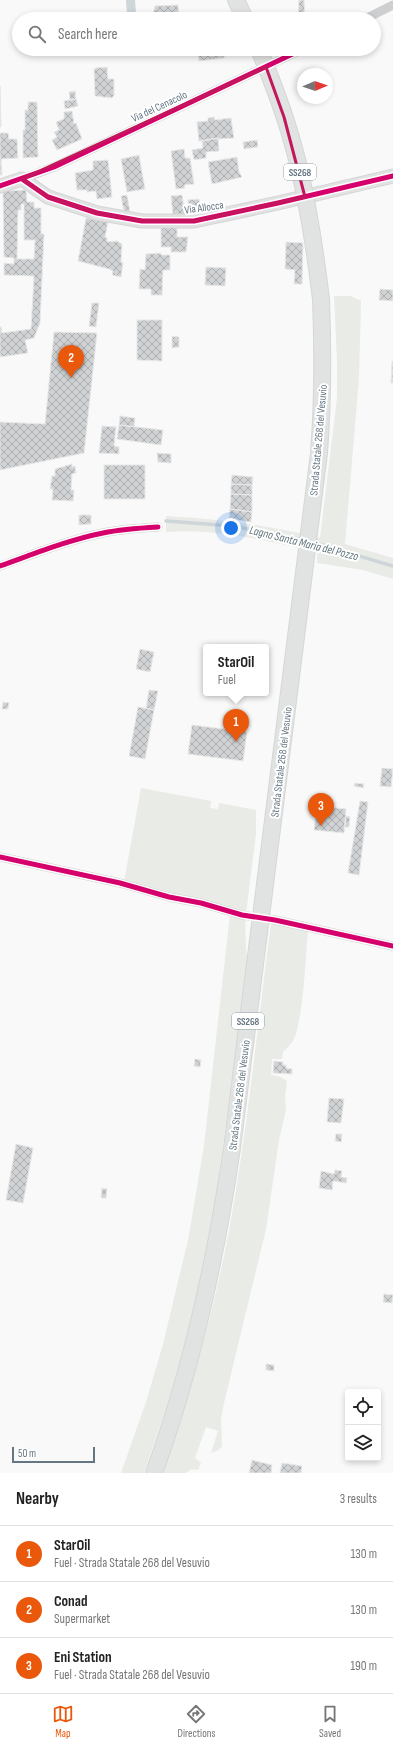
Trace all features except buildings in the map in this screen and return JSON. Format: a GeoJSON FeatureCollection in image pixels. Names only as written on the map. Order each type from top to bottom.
{"type":"FeatureCollection","features":[{"type":"Feature","properties":{"kind":"highway"},"geometry":{"type":"LineString","coordinates":[[236,0],[242,12]]}},
{"type":"Feature","properties":{"kind":"highway","name":"Strada Statale 268 del Vesuvio"},"geometry":{"type":"LineString","coordinates":[[154,1473],[190,1357],[207,1291],[224,1206],[311,526],[323,406],[324,358],[321,299],[311,225],[295,152],[272,81],[262,56]]}},
{"type":"Feature","properties":{"kind":"street"},"geometry":{"type":"LineString","coordinates":[[379,12],[393,5]]}},
{"type":"Feature","properties":{"kind":"street","name":"Via del Cenacolo"},"geometry":{"type":"LineString","coordinates":[[22,179],[54,167],[288,56]]}},
{"type":"Feature","properties":{"kind":"street","name":"Via Allocca"},"geometry":{"type":"LineString","coordinates":[[22,179],[48,197],[96,213],[142,221],[194,221],[393,176]]}},
{"type":"Feature","properties":{"kind":"street"},"geometry":{"type":"LineString","coordinates":[[0,186],[22,179]]}},
{"type":"Feature","properties":{"kind":"street"},"geometry":{"type":"LineString","coordinates":[[0,566],[61,545],[102,533],[133,528],[158,527]]}},
{"type":"Feature","properties":{"kind":"street"},"geometry":{"type":"LineString","coordinates":[[0,857],[120,883],[169,897],[201,903],[242,915]]}},
{"type":"Feature","properties":{"kind":"street"},"geometry":{"type":"LineString","coordinates":[[275,920],[393,946]]}},
{"type":"Feature","properties":{"kind":"highlighted area"},"geometry":{"type":"Polygon","coordinates":[[[266,67],[284,117],[305,197],[194,221],[142,221],[97,213],[48,197],[22,179],[266,67]]]}},
{"type":"Feature","properties":{"kind":"shaded area"},"geometry":{"type":"Polygon","coordinates":[[[126,0],[135,0],[136,12],[127,12],[126,0]]]}},
{"type":"Feature","properties":{"kind":"shaded area"},"geometry":{"type":"Polygon","coordinates":[[[334,296],[351,296],[361,301],[359,378],[345,544],[393,558],[393,579],[363,570],[317,563],[317,552],[242,536],[185,531],[166,532],[166,516],[244,523],[320,538],[337,398],[334,296]]]}},
{"type":"Feature","properties":{"kind":"shaded area"},"geometry":{"type":"Polygon","coordinates":[[[141,788],[211,801],[210,808],[218,809],[219,803],[256,810],[256,833],[246,914],[124,882],[141,788]]]}},
{"type":"Feature","properties":{"kind":"shaded area"},"geometry":{"type":"Polygon","coordinates":[[[230,914],[246,918],[245,930],[247,966],[211,1234],[196,1306],[167,1406],[144,1473],[121,1473],[147,1399],[163,1344],[188,1240],[204,1146],[230,914]]]}},
{"type":"Feature","properties":{"kind":"shaded area"},"geometry":{"type":"Polygon","coordinates":[[[271,923],[308,931],[303,997],[296,1034],[291,1044],[283,1052],[282,1059],[272,1059],[271,1075],[281,1077],[287,1081],[285,1096],[286,1110],[279,1140],[266,1229],[224,1403],[221,1419],[222,1446],[219,1450],[211,1453],[218,1431],[206,1427],[195,1458],[201,1463],[198,1470],[191,1469],[186,1473],[162,1473],[185,1405],[205,1336],[229,1231],[245,1128],[271,923]]]}},
{"type":"Feature","properties":{"kind":"waterway","name":"Lagno Santa Maria del Pozzo"},"geometry":{"type":"LineString","coordinates":[[166,521],[233,526],[304,540]]}},
{"type":"Feature","properties":{"kind":"waterway","name":"Lagno Santa Maria del Pozzo"},"geometry":{"type":"LineString","coordinates":[[312,542],[393,566]]}},
{"type":"Feature","properties":{"kind":"tunnel"},"geometry":{"type":"LineString","coordinates":[[242,915],[275,920]]}},
{"type":"Feature","properties":{"kind":"cycle path"},"geometry":{"type":"LineString","coordinates":[[0,186],[54,167],[288,56]]}},
{"type":"Feature","properties":{"kind":"cycle path"},"geometry":{"type":"LineString","coordinates":[[22,179],[48,197],[97,213],[142,221],[194,221],[393,176]]}},
{"type":"Feature","properties":{"kind":"cycle path"},"geometry":{"type":"LineString","coordinates":[[0,566],[77,539],[103,533],[158,527]]}},
{"type":"Feature","properties":{"kind":"cycle path"},"geometry":{"type":"LineString","coordinates":[[0,857],[120,883],[169,897],[201,903],[242,915],[275,920],[393,946]]}},
{"type":"Feature","properties":{"kind":"place","name":"Conad"},"geometry":{"type":"Point","coordinates":[71,378]}},
{"type":"Feature","properties":{"kind":"place","name":"StarOil"},"geometry":{"type":"Point","coordinates":[236,742]}},
{"type":"Feature","properties":{"kind":"place","name":"Eni Station"},"geometry":{"type":"Point","coordinates":[321,826]}}]}
